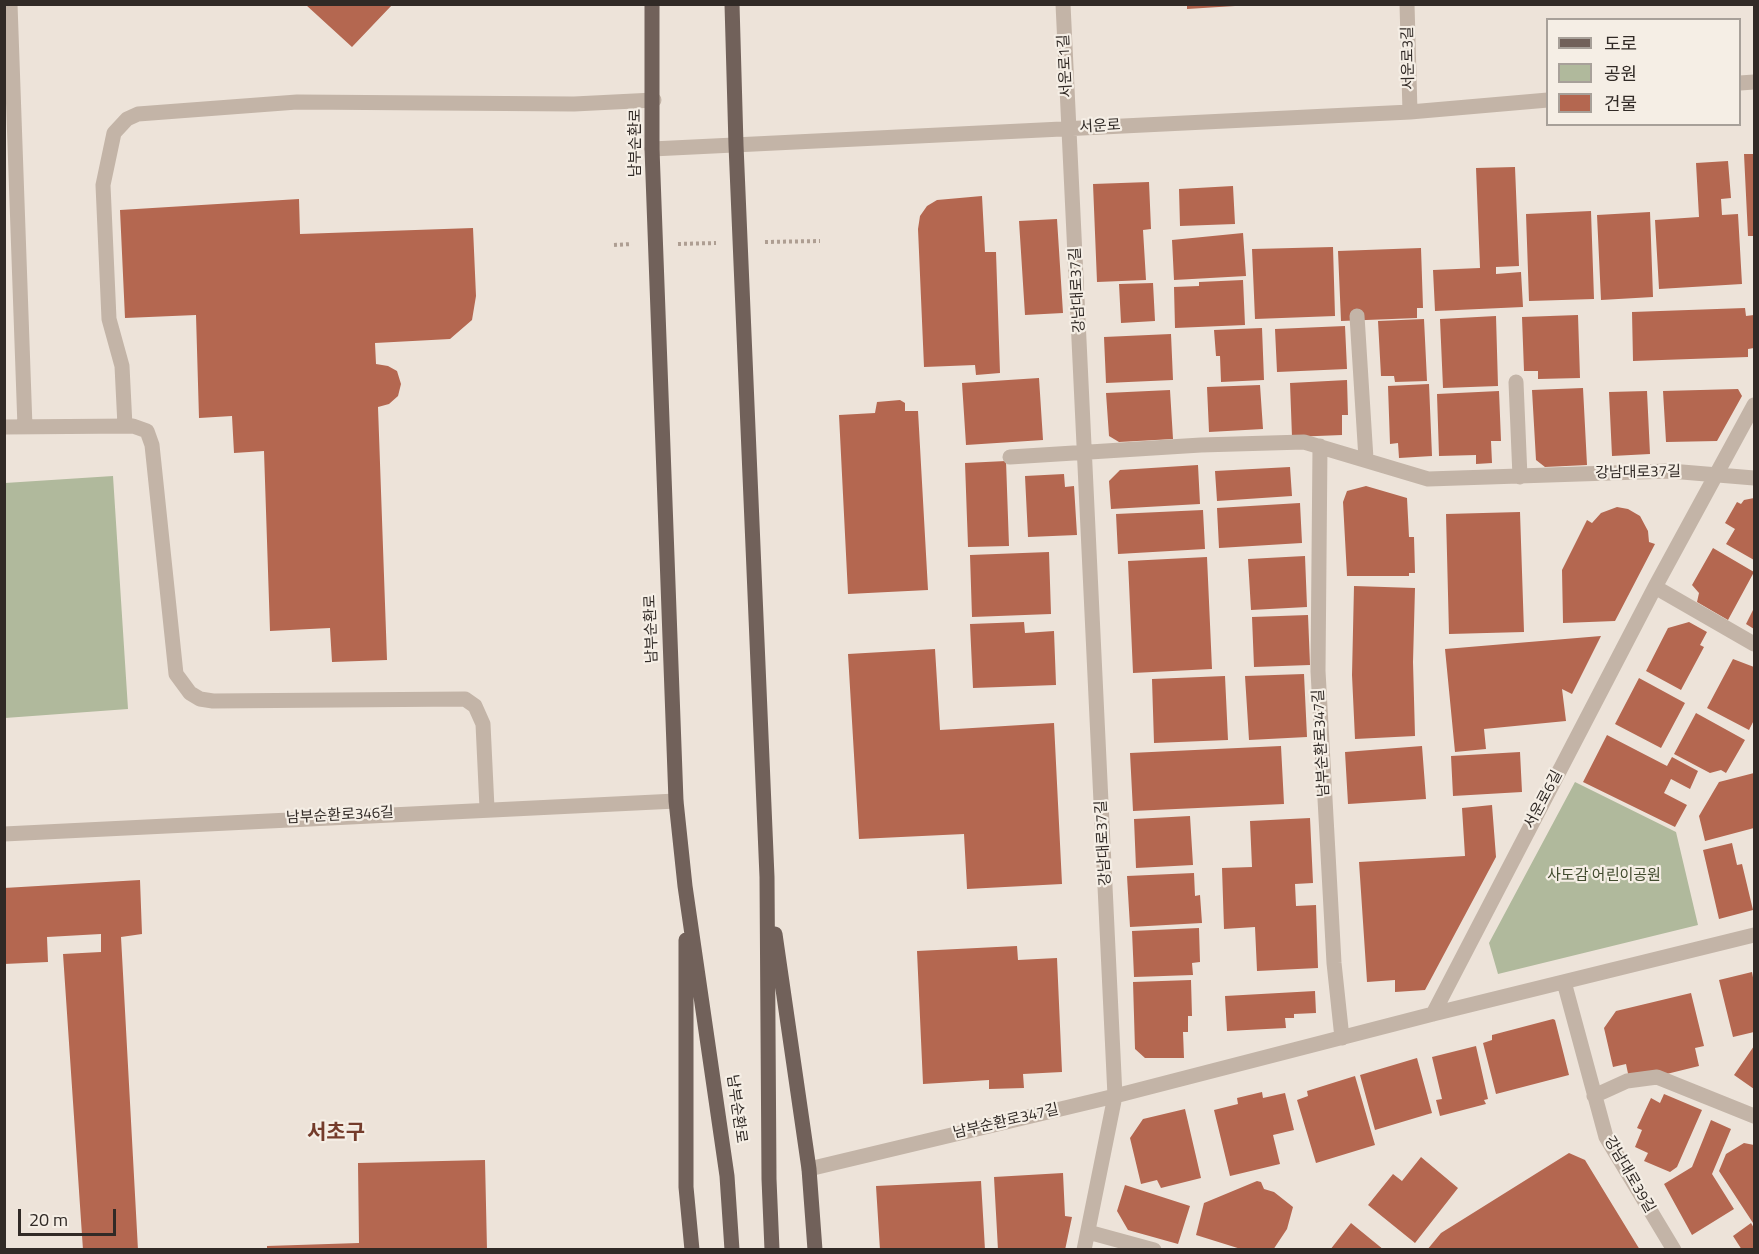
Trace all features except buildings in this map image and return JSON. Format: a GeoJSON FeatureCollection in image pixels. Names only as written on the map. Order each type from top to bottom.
{"type":"FeatureCollection","features":[{"type":"Feature","properties":{"kind":"main road","name":"남부순환로"},"geometry":{"type":"LineString","coordinates":[[652,4],[654,100],[652,148],[676,801],[727,1176],[732,1250]]}},
{"type":"Feature","properties":{"kind":"main road","name":"남부순환로"},"geometry":{"type":"LineString","coordinates":[[732,4],[767,877],[769,1179],[772,1250]]}},
{"type":"Feature","properties":{"kind":"main road"},"geometry":{"type":"LineString","coordinates":[[767,877],[809,1169],[815,1250]]}},
{"type":"Feature","properties":{"kind":"main road"},"geometry":{"type":"LineString","coordinates":[[686,886],[686,1187],[692,1250]]}},
{"type":"Feature","properties":{"kind":"street"},"geometry":{"type":"LineString","coordinates":[[10,4],[25,427]]}},
{"type":"Feature","properties":{"kind":"street","name":"서운로1길"},"geometry":{"type":"LineString","coordinates":[[1063,4],[1070,128]]}},
{"type":"Feature","properties":{"kind":"street","name":"서운로3길"},"geometry":{"type":"LineString","coordinates":[[1407,4],[1410,112]]}},
{"type":"Feature","properties":{"kind":"street"},"geometry":{"type":"LineString","coordinates":[[125,426],[122,366],[109,320],[103,185],[114,133],[127,119],[138,114],[297,102],[574,104],[654,100]]}},
{"type":"Feature","properties":{"kind":"street","name":"서운로"},"geometry":{"type":"LineString","coordinates":[[652,148],[1410,112],[1546,100]]}},
{"type":"Feature","properties":{"kind":"street","name":"강남대로37길"},"geometry":{"type":"LineString","coordinates":[[1070,128],[1115,1096],[1084,1250]]}},
{"type":"Feature","properties":{"kind":"street"},"geometry":{"type":"LineString","coordinates":[[1357,316],[1366,459]]}},
{"type":"Feature","properties":{"kind":"street"},"geometry":{"type":"LineString","coordinates":[[1515,382],[1520,477]]}},
{"type":"Feature","properties":{"kind":"street","name":"서운로6길"},"geometry":{"type":"LineString","coordinates":[[1432,1014],[1655,587],[1755,405]]}},
{"type":"Feature","properties":{"kind":"street"},"geometry":{"type":"LineString","coordinates":[[4,427],[125,426],[143,429],[151,439],[176,674],[186,689],[200,699],[213,701],[465,699],[475,706],[483,724],[487,808]]}},
{"type":"Feature","properties":{"kind":"street","name":"강남대로37길"},"geometry":{"type":"LineString","coordinates":[[1010,457],[1202,445],[1304,442],[1428,479],[1670,471],[1718,473],[1755,478]]}},
{"type":"Feature","properties":{"kind":"street","name":"남부순환로347길"},"geometry":{"type":"LineString","coordinates":[[1320,446],[1318,670],[1334,963],[1342,1038]]}},
{"type":"Feature","properties":{"kind":"street"},"geometry":{"type":"LineString","coordinates":[[1655,587],[1755,644]]}},
{"type":"Feature","properties":{"kind":"street","name":"남부순환로346길"},"geometry":{"type":"LineString","coordinates":[[4,834],[487,808],[676,801]]}},
{"type":"Feature","properties":{"kind":"street","name":"남부순환로347길"},"geometry":{"type":"LineString","coordinates":[[809,1169],[1115,1096],[1432,1014],[1755,935]]}},
{"type":"Feature","properties":{"kind":"street","name":"강남대로39길"},"geometry":{"type":"LineString","coordinates":[[1564,982],[1606,1137],[1674,1250]]}},
{"type":"Feature","properties":{"kind":"street"},"geometry":{"type":"LineString","coordinates":[[1594,1096],[1628,1081],[1657,1077],[1755,1116]]}},
{"type":"Feature","properties":{"kind":"street"},"geometry":{"type":"LineString","coordinates":[[1088,1232],[1154,1250]]}},
{"type":"Feature","properties":{"kind":"green space"},"geometry":{"type":"Polygon","coordinates":[[[113,476],[128,709],[5,718],[5,483],[113,476]]]}},
{"type":"Feature","properties":{"kind":"green space","name":"사도감 어린이공원"},"geometry":{"type":"Polygon","coordinates":[[[1575,782],[1676,832],[1698,925],[1498,974],[1489,943],[1575,782]]]}},
{"type":"Feature","properties":{"kind":"district","name":"서초구"},"geometry":{"type":"Point","coordinates":[336,1134]}}]}
